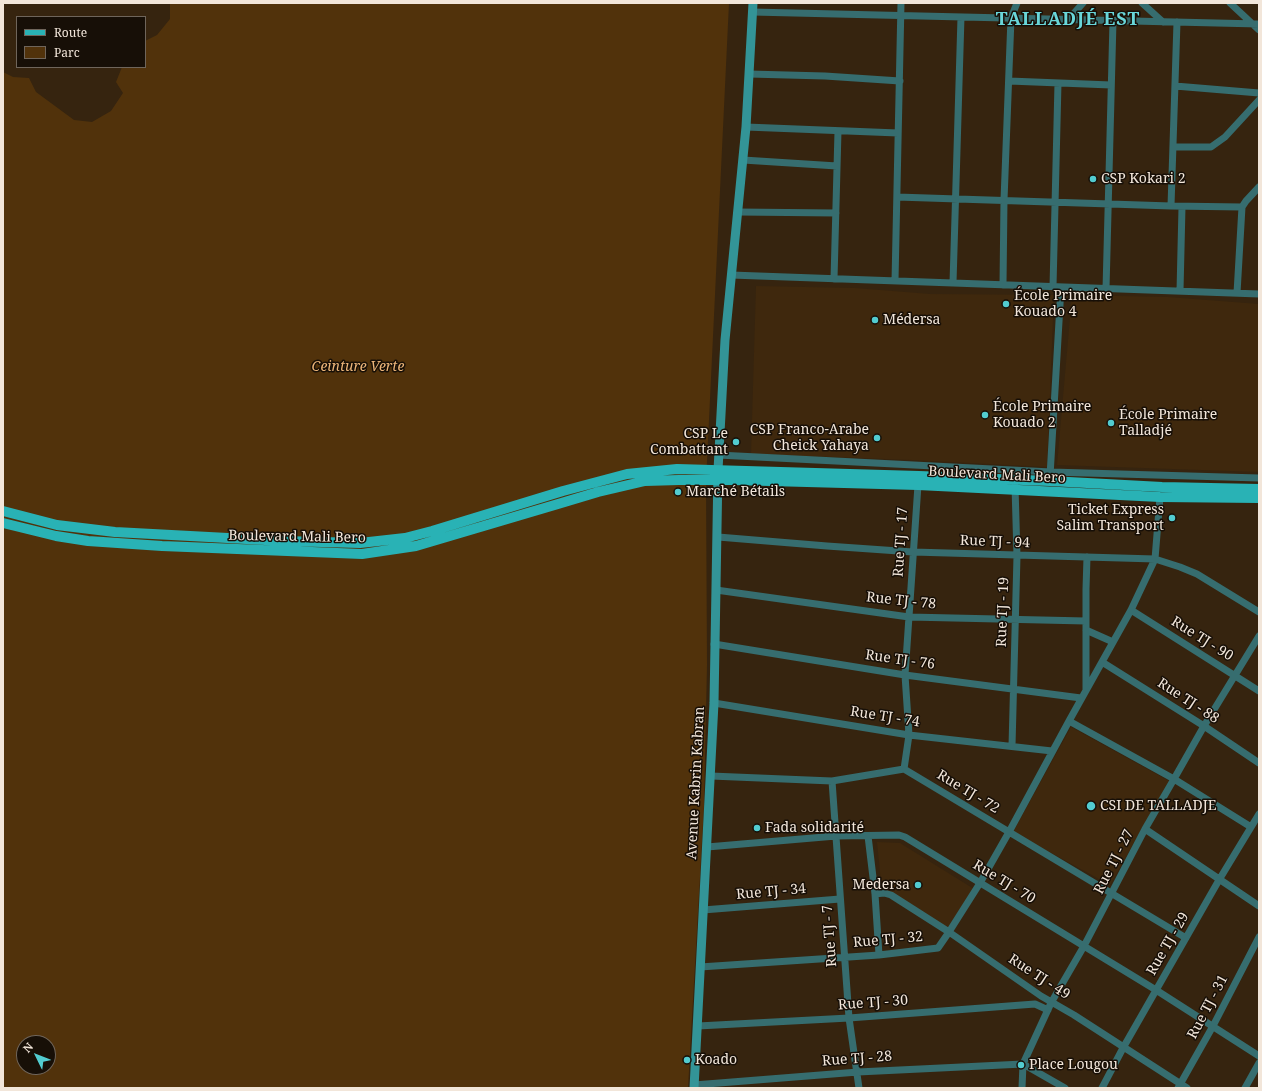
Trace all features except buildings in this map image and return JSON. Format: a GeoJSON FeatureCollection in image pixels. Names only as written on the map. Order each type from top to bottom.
{"type":"FeatureCollection","features":[{"type":"Feature","properties":{"kind":"main road","name":"Boulevard Mali Bero"},"geometry":{"type":"LineString","coordinates":[[3,511],[57,525],[114,532],[360,543],[405,538],[425,533],[570,489],[627,474],[677,469],[703,474]]}},
{"type":"Feature","properties":{"kind":"main road","name":"Boulevard Mali Bero"},"geometry":{"type":"LineString","coordinates":[[735,475],[758,471],[1015,484],[1160,497],[1259,498]]}},
{"type":"Feature","properties":{"kind":"main road","name":"Boulevard Mali Bero"},"geometry":{"type":"LineString","coordinates":[[3,523],[56,536],[88,541],[162,546],[362,554],[416,546],[578,498],[645,482],[703,474]]}},
{"type":"Feature","properties":{"kind":"main road"},"geometry":{"type":"LineString","coordinates":[[703,474],[735,475]]}},
{"type":"Feature","properties":{"kind":"main road","name":"Boulevard Mali Bero"},"geometry":{"type":"LineString","coordinates":[[735,475],[918,485],[1015,484],[1050,476],[1162,487],[1259,489]]}},
{"type":"Feature","properties":{"kind":"street"},"geometry":{"type":"LineString","coordinates":[[895,281],[902,16],[901,3]]}},
{"type":"Feature","properties":{"kind":"street"},"geometry":{"type":"LineString","coordinates":[[1003,285],[1004,200],[1011,18],[1017,3]]}},
{"type":"Feature","properties":{"kind":"street"},"geometry":{"type":"LineString","coordinates":[[1068,20],[1083,3]]}},
{"type":"Feature","properties":{"kind":"street"},"geometry":{"type":"LineString","coordinates":[[1142,3],[1163,22]]}},
{"type":"Feature","properties":{"kind":"street"},"geometry":{"type":"LineString","coordinates":[[1230,3],[1256,24],[1259,30]]}},
{"type":"Feature","properties":{"kind":"street"},"geometry":{"type":"LineString","coordinates":[[752,8],[902,16],[1256,24]]}},
{"type":"Feature","properties":{"kind":"street","name":"Avenue Kabrin Kabran"},"geometry":{"type":"LineString","coordinates":[[694,1086],[714,703],[714,644],[718,537],[718,455],[724,340],[746,127],[752,8]]}},
{"type":"Feature","properties":{"kind":"street"},"geometry":{"type":"LineString","coordinates":[[953,283],[957,199],[961,17]]}},
{"type":"Feature","properties":{"kind":"street"},"geometry":{"type":"LineString","coordinates":[[1106,288],[1113,21]]}},
{"type":"Feature","properties":{"kind":"street"},"geometry":{"type":"LineString","coordinates":[[1171,206],[1177,22]]}},
{"type":"Feature","properties":{"kind":"street"},"geometry":{"type":"LineString","coordinates":[[749,74],[825,76],[900,81]]}},
{"type":"Feature","properties":{"kind":"street"},"geometry":{"type":"LineString","coordinates":[[1009,81],[1111,85]]}},
{"type":"Feature","properties":{"kind":"street"},"geometry":{"type":"LineString","coordinates":[[1053,287],[1058,83]]}},
{"type":"Feature","properties":{"kind":"street"},"geometry":{"type":"LineString","coordinates":[[1175,86],[1259,93]]}},
{"type":"Feature","properties":{"kind":"street"},"geometry":{"type":"LineString","coordinates":[[1172,147],[1212,147],[1225,137],[1259,100]]}},
{"type":"Feature","properties":{"kind":"street"},"geometry":{"type":"LineString","coordinates":[[746,127],[898,133]]}},
{"type":"Feature","properties":{"kind":"street"},"geometry":{"type":"LineString","coordinates":[[834,279],[838,131]]}},
{"type":"Feature","properties":{"kind":"street"},"geometry":{"type":"LineString","coordinates":[[743,160],[837,166]]}},
{"type":"Feature","properties":{"kind":"street"},"geometry":{"type":"LineString","coordinates":[[1238,293],[1242,207],[1259,187]]}},
{"type":"Feature","properties":{"kind":"street"},"geometry":{"type":"LineString","coordinates":[[897,197],[1182,207],[1242,207]]}},
{"type":"Feature","properties":{"kind":"street"},"geometry":{"type":"LineString","coordinates":[[1180,291],[1182,207]]}},
{"type":"Feature","properties":{"kind":"street"},"geometry":{"type":"LineString","coordinates":[[738,212],[836,213]]}},
{"type":"Feature","properties":{"kind":"street"},"geometry":{"type":"LineString","coordinates":[[731,275],[1259,294]]}},
{"type":"Feature","properties":{"kind":"street"},"geometry":{"type":"LineString","coordinates":[[1050,476],[1061,287]]}},
{"type":"Feature","properties":{"kind":"street"},"geometry":{"type":"LineString","coordinates":[[718,455],[1050,476],[1259,478]]}},
{"type":"Feature","properties":{"kind":"street"},"geometry":{"type":"LineString","coordinates":[[758,457],[758,471]]}},
{"type":"Feature","properties":{"kind":"street","name":"Rue TJ - 19"},"geometry":{"type":"LineString","coordinates":[[1012,746],[1017,556],[1015,484]]}},
{"type":"Feature","properties":{"kind":"street","name":"Rue TJ - 17"},"geometry":{"type":"LineString","coordinates":[[904,769],[909,735],[905,675],[918,485]]}},
{"type":"Feature","properties":{"kind":"street"},"geometry":{"type":"LineString","coordinates":[[1156,559],[1160,497]]}},
{"type":"Feature","properties":{"kind":"street","name":"Rue TJ - 94"},"geometry":{"type":"LineString","coordinates":[[718,537],[913,552],[1156,559],[1197,574],[1259,612]]}},
{"type":"Feature","properties":{"kind":"street"},"geometry":{"type":"LineString","coordinates":[[1086,690],[1087,557]]}},
{"type":"Feature","properties":{"kind":"street","name":"Rue TJ - 32"},"geometry":{"type":"LineString","coordinates":[[700,968],[879,955],[938,948],[980,883],[1009,832],[1068,721],[1131,610],[1156,559]]}},
{"type":"Feature","properties":{"kind":"street","name":"Rue TJ - 78"},"geometry":{"type":"LineString","coordinates":[[716,590],[909,617],[1016,621],[1086,621]]}},
{"type":"Feature","properties":{"kind":"street","name":"Rue TJ - 90"},"geometry":{"type":"LineString","coordinates":[[1131,610],[1259,691]]}},
{"type":"Feature","properties":{"kind":"street"},"geometry":{"type":"LineString","coordinates":[[1086,630],[1113,642]]}},
{"type":"Feature","properties":{"kind":"street","name":"Rue TJ - 27"},"geometry":{"type":"LineString","coordinates":[[1023,1064],[1051,1003],[1113,893],[1145,829],[1204,726],[1259,636]]}},
{"type":"Feature","properties":{"kind":"street","name":"Rue TJ - 76"},"geometry":{"type":"LineString","coordinates":[[714,644],[905,675],[1081,698]]}},
{"type":"Feature","properties":{"kind":"street","name":"Rue TJ - 88"},"geometry":{"type":"LineString","coordinates":[[1102,662],[1204,726],[1259,763]]}},
{"type":"Feature","properties":{"kind":"street","name":"Rue TJ - 74"},"geometry":{"type":"LineString","coordinates":[[714,703],[909,735],[1052,751]]}},
{"type":"Feature","properties":{"kind":"street"},"geometry":{"type":"LineString","coordinates":[[1068,721],[1174,779],[1251,827]]}},
{"type":"Feature","properties":{"kind":"street"},"geometry":{"type":"LineString","coordinates":[[711,776],[832,782],[904,769]]}},
{"type":"Feature","properties":{"kind":"street","name":"Rue TJ - 72"},"geometry":{"type":"LineString","coordinates":[[904,769],[1186,938]]}},
{"type":"Feature","properties":{"kind":"street","name":"Rue TJ - 7"},"geometry":{"type":"LineString","coordinates":[[832,782],[849,1018],[858,1072],[859,1088]]}},
{"type":"Feature","properties":{"kind":"street","name":"Rue TJ - 29"},"geometry":{"type":"LineString","coordinates":[[1102,1088],[1123,1048],[1219,880],[1259,814]]}},
{"type":"Feature","properties":{"kind":"street"},"geometry":{"type":"LineString","coordinates":[[1145,829],[1259,906]]}},
{"type":"Feature","properties":{"kind":"street","name":"Rue TJ - 70"},"geometry":{"type":"LineString","coordinates":[[707,847],[836,836],[899,835],[905,837],[1156,990],[1259,1056]]}},
{"type":"Feature","properties":{"kind":"street"},"geometry":{"type":"LineString","coordinates":[[868,836],[875,894],[879,955]]}},
{"type":"Feature","properties":{"kind":"street","name":"Rue TJ - 49"},"geometry":{"type":"LineString","coordinates":[[875,894],[887,893],[949,932],[1051,1003],[1074,1015],[1179,1086],[1187,1088]]}},
{"type":"Feature","properties":{"kind":"street","name":"Rue TJ - 34"},"geometry":{"type":"LineString","coordinates":[[704,910],[840,899]]}},
{"type":"Feature","properties":{"kind":"street","name":"Rue TJ - 31"},"geometry":{"type":"LineString","coordinates":[[1179,1086],[1213,1026],[1259,937]]}},
{"type":"Feature","properties":{"kind":"street","name":"Rue TJ - 30"},"geometry":{"type":"LineString","coordinates":[[698,1026],[849,1018],[1035,1004],[1048,1010]]}},
{"type":"Feature","properties":{"kind":"street"},"geometry":{"type":"LineString","coordinates":[[1245,1088],[1259,1063]]}},
{"type":"Feature","properties":{"kind":"street"},"geometry":{"type":"LineString","coordinates":[[1022,1088],[1023,1064],[1065,1088]]}},
{"type":"Feature","properties":{"kind":"street","name":"Rue TJ - 28"},"geometry":{"type":"LineString","coordinates":[[694,1086],[858,1072],[1023,1064]]}},
{"type":"Feature","properties":{"kind":"shaded area"},"geometry":{"type":"Polygon","coordinates":[[[756,286],[855,288],[930,294],[1054,295],[1047,467],[751,454],[756,286]]]}},
{"type":"Feature","properties":{"kind":"shaded area"},"geometry":{"type":"Polygon","coordinates":[[[1072,295],[1168,297],[1259,304],[1259,472],[1057,465],[1072,295]]]}},
{"type":"Feature","properties":{"kind":"shaded area","name":"CSI DE TALLADJE"},"geometry":{"type":"Polygon","coordinates":[[[1071,727],[1169,781],[1110,885],[1013,832],[1071,727]]]}},
{"type":"Feature","properties":{"kind":"shaded area"},"geometry":{"type":"Polygon","coordinates":[[[877,842],[900,843],[974,889],[948,934],[882,893],[877,842]]]}},
{"type":"Feature","properties":{"kind":"green space","name":"Ceinture Verte"},"geometry":{"type":"Polygon","coordinates":[[[170,3],[729,3],[706,482],[707,665],[704,806],[688,1088],[3,1088],[3,72],[13,77],[29,78],[36,92],[74,120],[92,122],[111,111],[123,93],[116,82],[122,68],[146,68],[146,40],[157,35],[170,19],[170,3]]]}},
{"type":"Feature","properties":{"kind":"place","name":"CSP Kokari 2"},"geometry":{"type":"Point","coordinates":[1093,179]}},
{"type":"Feature","properties":{"kind":"place","name":"École Primaire Kouado 4"},"geometry":{"type":"Point","coordinates":[1006,304]}},
{"type":"Feature","properties":{"kind":"place","name":"Médersa"},"geometry":{"type":"Point","coordinates":[875,320]}},
{"type":"Feature","properties":{"kind":"place","name":"École Primaire Kouado 2"},"geometry":{"type":"Point","coordinates":[985,415]}},
{"type":"Feature","properties":{"kind":"place","name":"École Primaire Talladjé"},"geometry":{"type":"Point","coordinates":[1111,423]}},
{"type":"Feature","properties":{"kind":"place","name":"CSP Franco-Arabe Cheick Yahaya"},"geometry":{"type":"Point","coordinates":[877,438]}},
{"type":"Feature","properties":{"kind":"place","name":"CSP Le Combattant"},"geometry":{"type":"Point","coordinates":[736,442]}},
{"type":"Feature","properties":{"kind":"place","name":"Marché Bétails"},"geometry":{"type":"Point","coordinates":[678,492]}},
{"type":"Feature","properties":{"kind":"place","name":"Ticket Express Salim Transport"},"geometry":{"type":"Point","coordinates":[1172,518]}},
{"type":"Feature","properties":{"kind":"place","name":"CSI DE TALLADJE"},"geometry":{"type":"Point","coordinates":[1091,806]}},
{"type":"Feature","properties":{"kind":"place","name":"Fada solidarité"},"geometry":{"type":"Point","coordinates":[757,828]}},
{"type":"Feature","properties":{"kind":"place","name":"Medersa"},"geometry":{"type":"Point","coordinates":[918,885]}},
{"type":"Feature","properties":{"kind":"place","name":"Koado"},"geometry":{"type":"Point","coordinates":[687,1060]}},
{"type":"Feature","properties":{"kind":"place","name":"Place Lougou"},"geometry":{"type":"Point","coordinates":[1021,1065]}},
{"type":"Feature","properties":{"kind":"district","name":"TALLADJÉ EST"},"geometry":{"type":"Point","coordinates":[1068,20]}}]}
